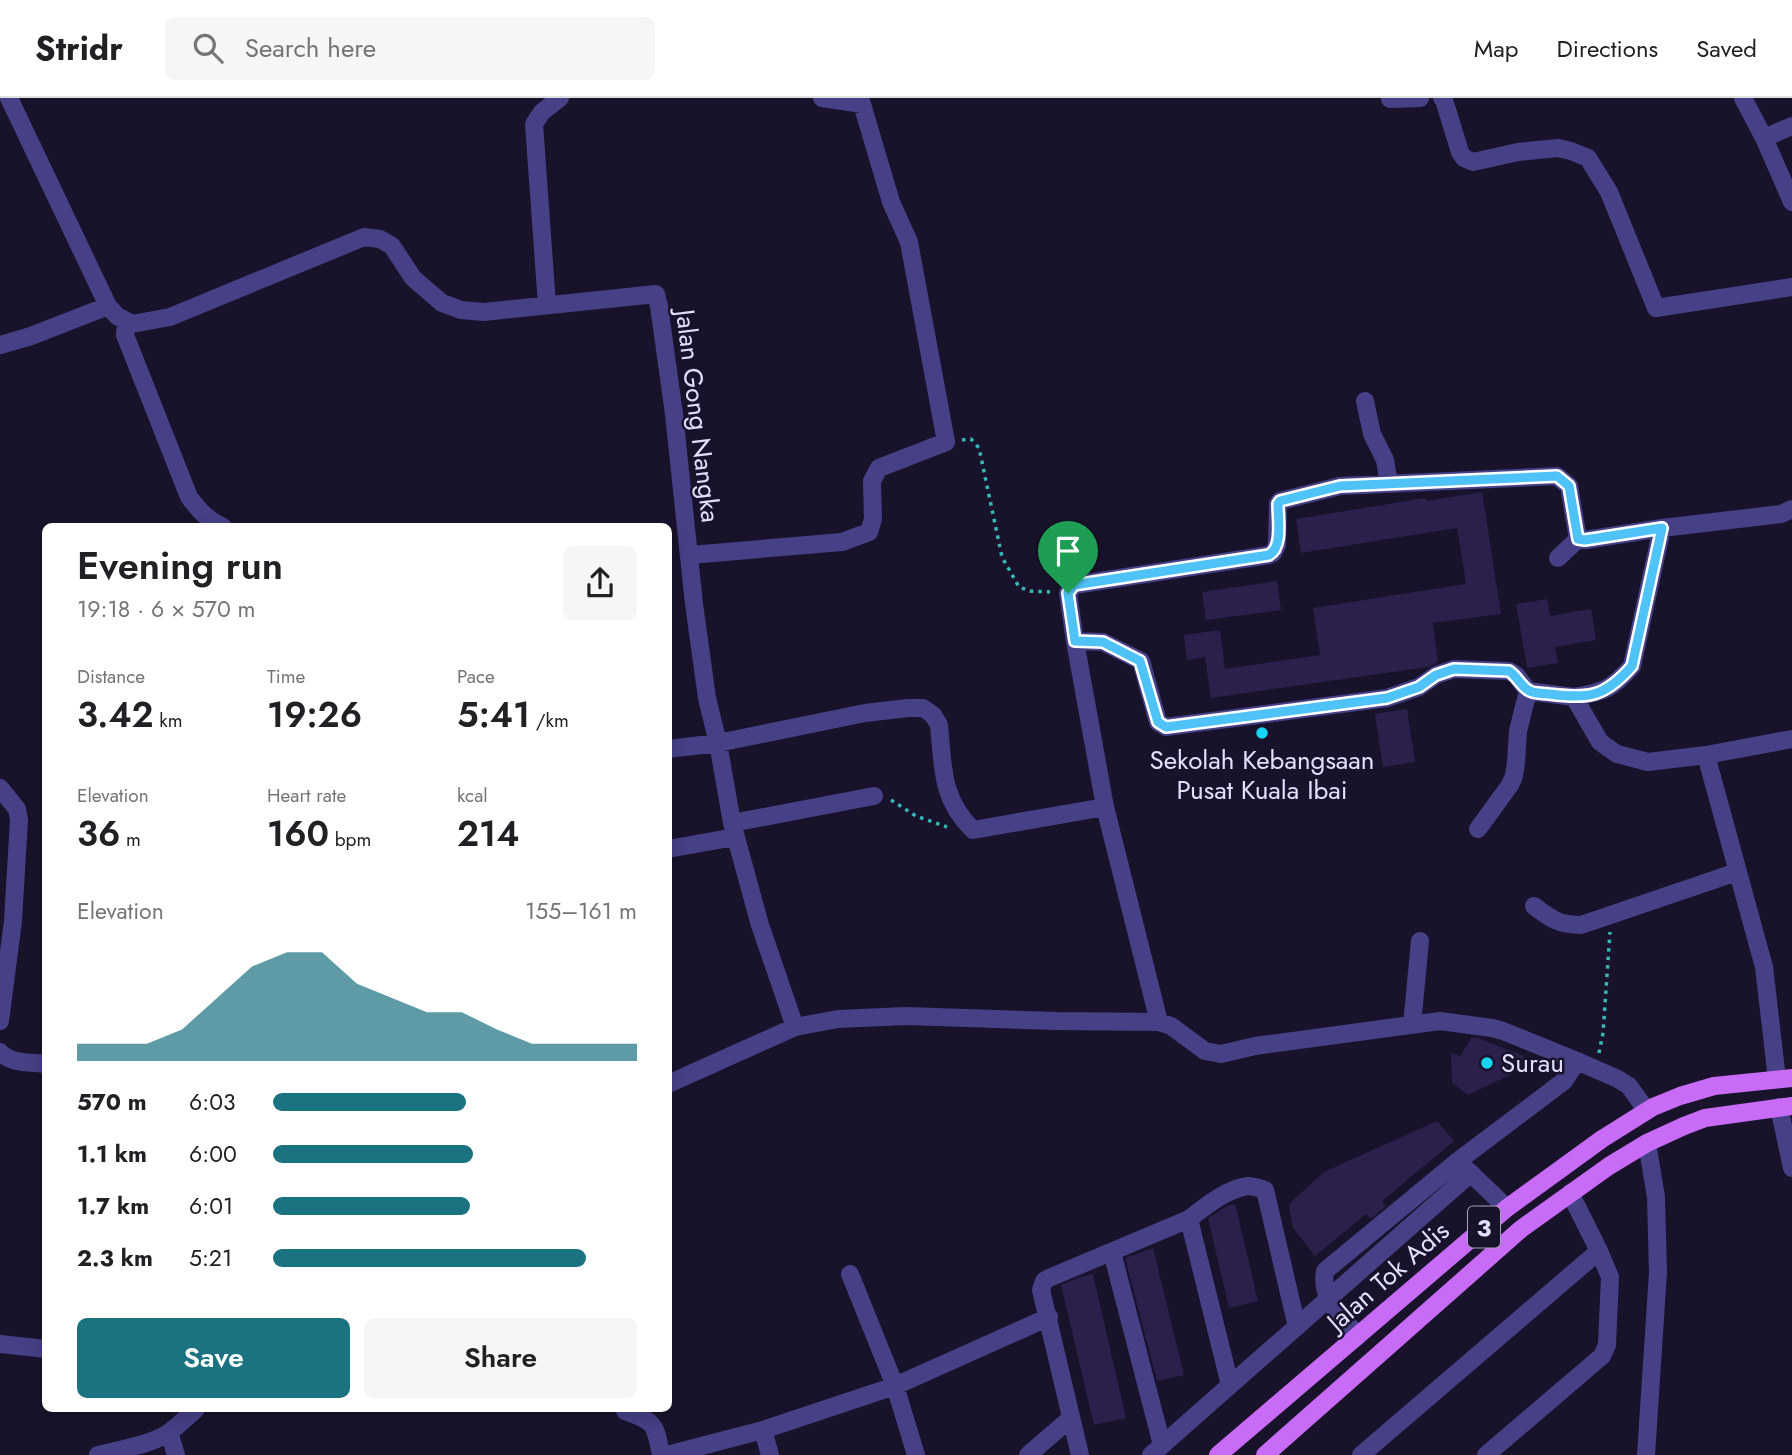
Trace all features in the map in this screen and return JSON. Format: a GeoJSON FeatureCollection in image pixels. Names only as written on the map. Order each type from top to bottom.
{"type":"FeatureCollection","features":[{"type":"Feature","properties":{"kind":"main road","name":"Jalan Tok Adis"},"geometry":{"type":"LineString","coordinates":[[1218,1455],[1507,1208],[1593,1145],[1647,1111],[1680,1096],[1714,1086],[1785,1079]]}},
{"type":"Feature","properties":{"kind":"main road","name":"Jalan Tok Adis"},"geometry":{"type":"LineString","coordinates":[[1265,1455],[1521,1229],[1609,1166],[1647,1143],[1705,1118],[1785,1107]]}},
{"type":"Feature","properties":{"kind":"street"},"geometry":{"type":"LineString","coordinates":[[9,98],[108,306],[126,321],[125,335],[189,497],[203,515],[214,523]]}},
{"type":"Feature","properties":{"kind":"street"},"geometry":{"type":"LineString","coordinates":[[547,305],[534,124],[542,112],[560,98]]}},
{"type":"Feature","properties":{"kind":"street"},"geometry":{"type":"LineString","coordinates":[[690,555],[842,542],[869,532],[873,519],[872,481],[879,468],[946,442],[909,242],[891,202],[862,104],[822,98]]}},
{"type":"Feature","properties":{"kind":"street"},"geometry":{"type":"LineString","coordinates":[[1390,99],[1420,98]]}},
{"type":"Feature","properties":{"kind":"street"},"geometry":{"type":"LineString","coordinates":[[1441,98],[1444,100],[1460,152],[1464,158],[1473,162],[1518,152],[1558,148],[1588,158],[1609,192],[1656,308],[1792,286]]}},
{"type":"Feature","properties":{"kind":"street"},"geometry":{"type":"LineString","coordinates":[[1743,98],[1792,202]]}},
{"type":"Feature","properties":{"kind":"street"},"geometry":{"type":"LineString","coordinates":[[1764,138],[1792,125]]}},
{"type":"Feature","properties":{"kind":"street","name":"Jalan Gong Nangka"},"geometry":{"type":"LineString","coordinates":[[126,321],[132,324],[170,317],[365,237],[380,239],[392,246],[413,278],[442,303],[461,310],[484,312],[656,294],[674,414],[707,698],[733,830],[760,925],[794,1027]]}},
{"type":"Feature","properties":{"kind":"street"},"geometry":{"type":"LineString","coordinates":[[0,345],[108,306]]}},
{"type":"Feature","properties":{"kind":"street"},"geometry":{"type":"LineString","coordinates":[[1365,401],[1372,434],[1385,460],[1389,484]]}},
{"type":"Feature","properties":{"kind":"street"},"geometry":{"type":"LineString","coordinates":[[1159,1022],[1105,807],[1068,593],[1074,585],[1269,555],[1278,545],[1280,501],[1340,486],[1557,476],[1569,486],[1578,539]]}},
{"type":"Feature","properties":{"kind":"street"},"geometry":{"type":"LineString","coordinates":[[1578,539],[1781,514],[1792,509]]}},
{"type":"Feature","properties":{"kind":"street"},"geometry":{"type":"LineString","coordinates":[[1075,641],[1103,642],[1140,661],[1158,722],[1166,727],[1387,698],[1419,687],[1436,675],[1454,669],[1509,671],[1516,675],[1528,691],[1574,697],[1600,693],[1618,682],[1632,666],[1662,528]]}},
{"type":"Feature","properties":{"kind":"street"},"geometry":{"type":"LineString","coordinates":[[1558,558],[1578,539]]}},
{"type":"Feature","properties":{"kind":"street"},"geometry":{"type":"LineString","coordinates":[[1478,829],[1514,776],[1518,731],[1528,691]]}},
{"type":"Feature","properties":{"kind":"street"},"geometry":{"type":"LineString","coordinates":[[1574,697],[1600,742],[1617,754],[1648,762],[1706,755],[1792,739]]}},
{"type":"Feature","properties":{"kind":"street"},"geometry":{"type":"LineString","coordinates":[[672,749],[718,743],[865,713],[923,708],[933,715],[939,725],[948,793],[962,819],[973,830],[1105,807]]}},
{"type":"Feature","properties":{"kind":"street"},"geometry":{"type":"LineString","coordinates":[[1706,755],[1764,967],[1785,1079]]}},
{"type":"Feature","properties":{"kind":"street"},"geometry":{"type":"LineString","coordinates":[[0,788],[17,810],[19,820],[13,921],[0,1021]]}},
{"type":"Feature","properties":{"kind":"street"},"geometry":{"type":"LineString","coordinates":[[672,848],[733,830],[874,796]]}},
{"type":"Feature","properties":{"kind":"street"},"geometry":{"type":"LineString","coordinates":[[1534,906],[1565,925],[1581,925],[1737,872]]}},
{"type":"Feature","properties":{"kind":"street"},"geometry":{"type":"LineString","coordinates":[[1412,1025],[1420,941]]}},
{"type":"Feature","properties":{"kind":"street"},"geometry":{"type":"LineString","coordinates":[[672,1082],[794,1027],[838,1019],[906,1016],[1159,1022],[1171,1026],[1205,1051],[1221,1054],[1255,1046],[1440,1021],[1503,1031],[1577,1060],[1629,1086],[1647,1111]]}},
{"type":"Feature","properties":{"kind":"street"},"geometry":{"type":"LineString","coordinates":[[0,1052],[11,1060],[42,1064]]}},
{"type":"Feature","properties":{"kind":"street"},"geometry":{"type":"LineString","coordinates":[[1359,1336],[1328,1300],[1323,1282],[1325,1271],[1464,1167],[1564,1081],[1577,1060]]}},
{"type":"Feature","properties":{"kind":"street"},"geometry":{"type":"LineString","coordinates":[[1785,1107],[1792,1168]]}},
{"type":"Feature","properties":{"kind":"street"},"geometry":{"type":"LineString","coordinates":[[1646,1455],[1657,1272],[1656,1197],[1647,1143]]}},
{"type":"Feature","properties":{"kind":"street"},"geometry":{"type":"LineString","coordinates":[[1464,1167],[1507,1208]]}},
{"type":"Feature","properties":{"kind":"street"},"geometry":{"type":"LineString","coordinates":[[1080,1455],[1041,1290],[1044,1281],[1049,1278],[1189,1219],[1234,1190],[1251,1186],[1265,1190],[1297,1327]]}},
{"type":"Feature","properties":{"kind":"street"},"geometry":{"type":"LineString","coordinates":[[1486,1455],[1602,1356],[1607,1345],[1610,1278],[1570,1193]]}},
{"type":"Feature","properties":{"kind":"street"},"geometry":{"type":"LineString","coordinates":[[1189,1219],[1230,1385]]}},
{"type":"Feature","properties":{"kind":"street"},"geometry":{"type":"LineString","coordinates":[[1361,1455],[1599,1251]]}},
{"type":"Feature","properties":{"kind":"street"},"geometry":{"type":"LineString","coordinates":[[1112,1252],[1156,1450],[1328,1300]]}},
{"type":"Feature","properties":{"kind":"street"},"geometry":{"type":"LineString","coordinates":[[850,1274],[895,1386],[916,1455]]}},
{"type":"Feature","properties":{"kind":"street"},"geometry":{"type":"LineString","coordinates":[[667,1455],[764,1430],[895,1386],[1049,1317]]}},
{"type":"Feature","properties":{"kind":"street"},"geometry":{"type":"LineString","coordinates":[[0,1344],[42,1349]]}},
{"type":"Feature","properties":{"kind":"street"},"geometry":{"type":"LineString","coordinates":[[98,1455],[151,1441],[169,1432],[192,1412]]}},
{"type":"Feature","properties":{"kind":"street"},"geometry":{"type":"LineString","coordinates":[[627,1412],[652,1423],[657,1432],[661,1455]]}},
{"type":"Feature","properties":{"kind":"street"},"geometry":{"type":"LineString","coordinates":[[1028,1455],[1071,1418]]}},
{"type":"Feature","properties":{"kind":"street"},"geometry":{"type":"LineString","coordinates":[[764,1430],[770,1455]]}},
{"type":"Feature","properties":{"kind":"street"},"geometry":{"type":"LineString","coordinates":[[169,1432],[176,1455]]}},
{"type":"Feature","properties":{"kind":"path"},"geometry":{"type":"LineString","coordinates":[[946,442],[971,439],[979,448],[1002,557],[1019,587],[1030,591],[1068,593]]}},
{"type":"Feature","properties":{"kind":"path"},"geometry":{"type":"LineString","coordinates":[[874,796],[885,797],[916,816],[943,826],[973,830]]}},
{"type":"Feature","properties":{"kind":"path"},"geometry":{"type":"LineString","coordinates":[[1595,1069],[1603,1033],[1611,929],[1609,916]]}},
{"type":"Feature","properties":{"kind":"building"},"geometry":{"type":"Polygon","coordinates":[[[1482,492],[1501,614],[1433,623],[1438,662],[1428,667],[1211,698],[1205,657],[1187,660],[1184,635],[1220,630],[1225,669],[1320,655],[1313,608],[1466,584],[1457,528],[1301,553],[1296,519],[1426,498],[1426,501],[1482,492]]]}},
{"type":"Feature","properties":{"kind":"building"},"geometry":{"type":"Polygon","coordinates":[[[1277,581],[1281,610],[1206,620],[1202,592],[1277,581]]]}},
{"type":"Feature","properties":{"kind":"building"},"geometry":{"type":"Polygon","coordinates":[[[1547,599],[1550,616],[1591,609],[1596,640],[1555,647],[1558,663],[1527,668],[1516,604],[1547,599]]]}},
{"type":"Feature","properties":{"kind":"building"},"geometry":{"type":"Polygon","coordinates":[[[1407,709],[1415,762],[1383,767],[1375,714],[1407,709]]]}},
{"type":"Feature","properties":{"kind":"building","name":"Surau"},"geometry":{"type":"Polygon","coordinates":[[[1472,1037],[1524,1056],[1520,1070],[1468,1095],[1452,1083],[1451,1053],[1460,1056],[1472,1037]]]}},
{"type":"Feature","properties":{"kind":"building"},"geometry":{"type":"Polygon","coordinates":[[[1437,1121],[1454,1141],[1382,1201],[1386,1206],[1371,1219],[1366,1214],[1315,1256],[1293,1228],[1289,1204],[1324,1172],[1437,1121]]]}},
{"type":"Feature","properties":{"kind":"building"},"geometry":{"type":"Polygon","coordinates":[[[1235,1204],[1258,1301],[1229,1308],[1208,1218],[1235,1204]]]}},
{"type":"Feature","properties":{"kind":"building"},"geometry":{"type":"Polygon","coordinates":[[[1153,1248],[1184,1375],[1157,1381],[1125,1258],[1153,1248]]]}},
{"type":"Feature","properties":{"kind":"building"},"geometry":{"type":"Polygon","coordinates":[[[1093,1274],[1126,1418],[1094,1425],[1061,1285],[1093,1274]]]}},
{"type":"Feature","properties":{"kind":"place","name":"Sekolah Kebangsaan Pusat Kuala Ibai"},"geometry":{"type":"Point","coordinates":[1262,733]}},
{"type":"Feature","properties":{"kind":"place","name":"Surau"},"geometry":{"type":"Point","coordinates":[1487,1063]}},
{"type":"Feature","properties":{"kind":"route"},"geometry":{"type":"LineString","coordinates":[[1557,476],[1569,486],[1578,539],[1662,528],[1632,666],[1618,682],[1600,693],[1574,697],[1528,691],[1516,675],[1509,671],[1454,669],[1436,675],[1419,687],[1387,698],[1166,727],[1158,722],[1140,661],[1103,642],[1075,641],[1068,593],[1074,585],[1269,555],[1278,545],[1280,501],[1340,486],[1557,476]]}}]}
